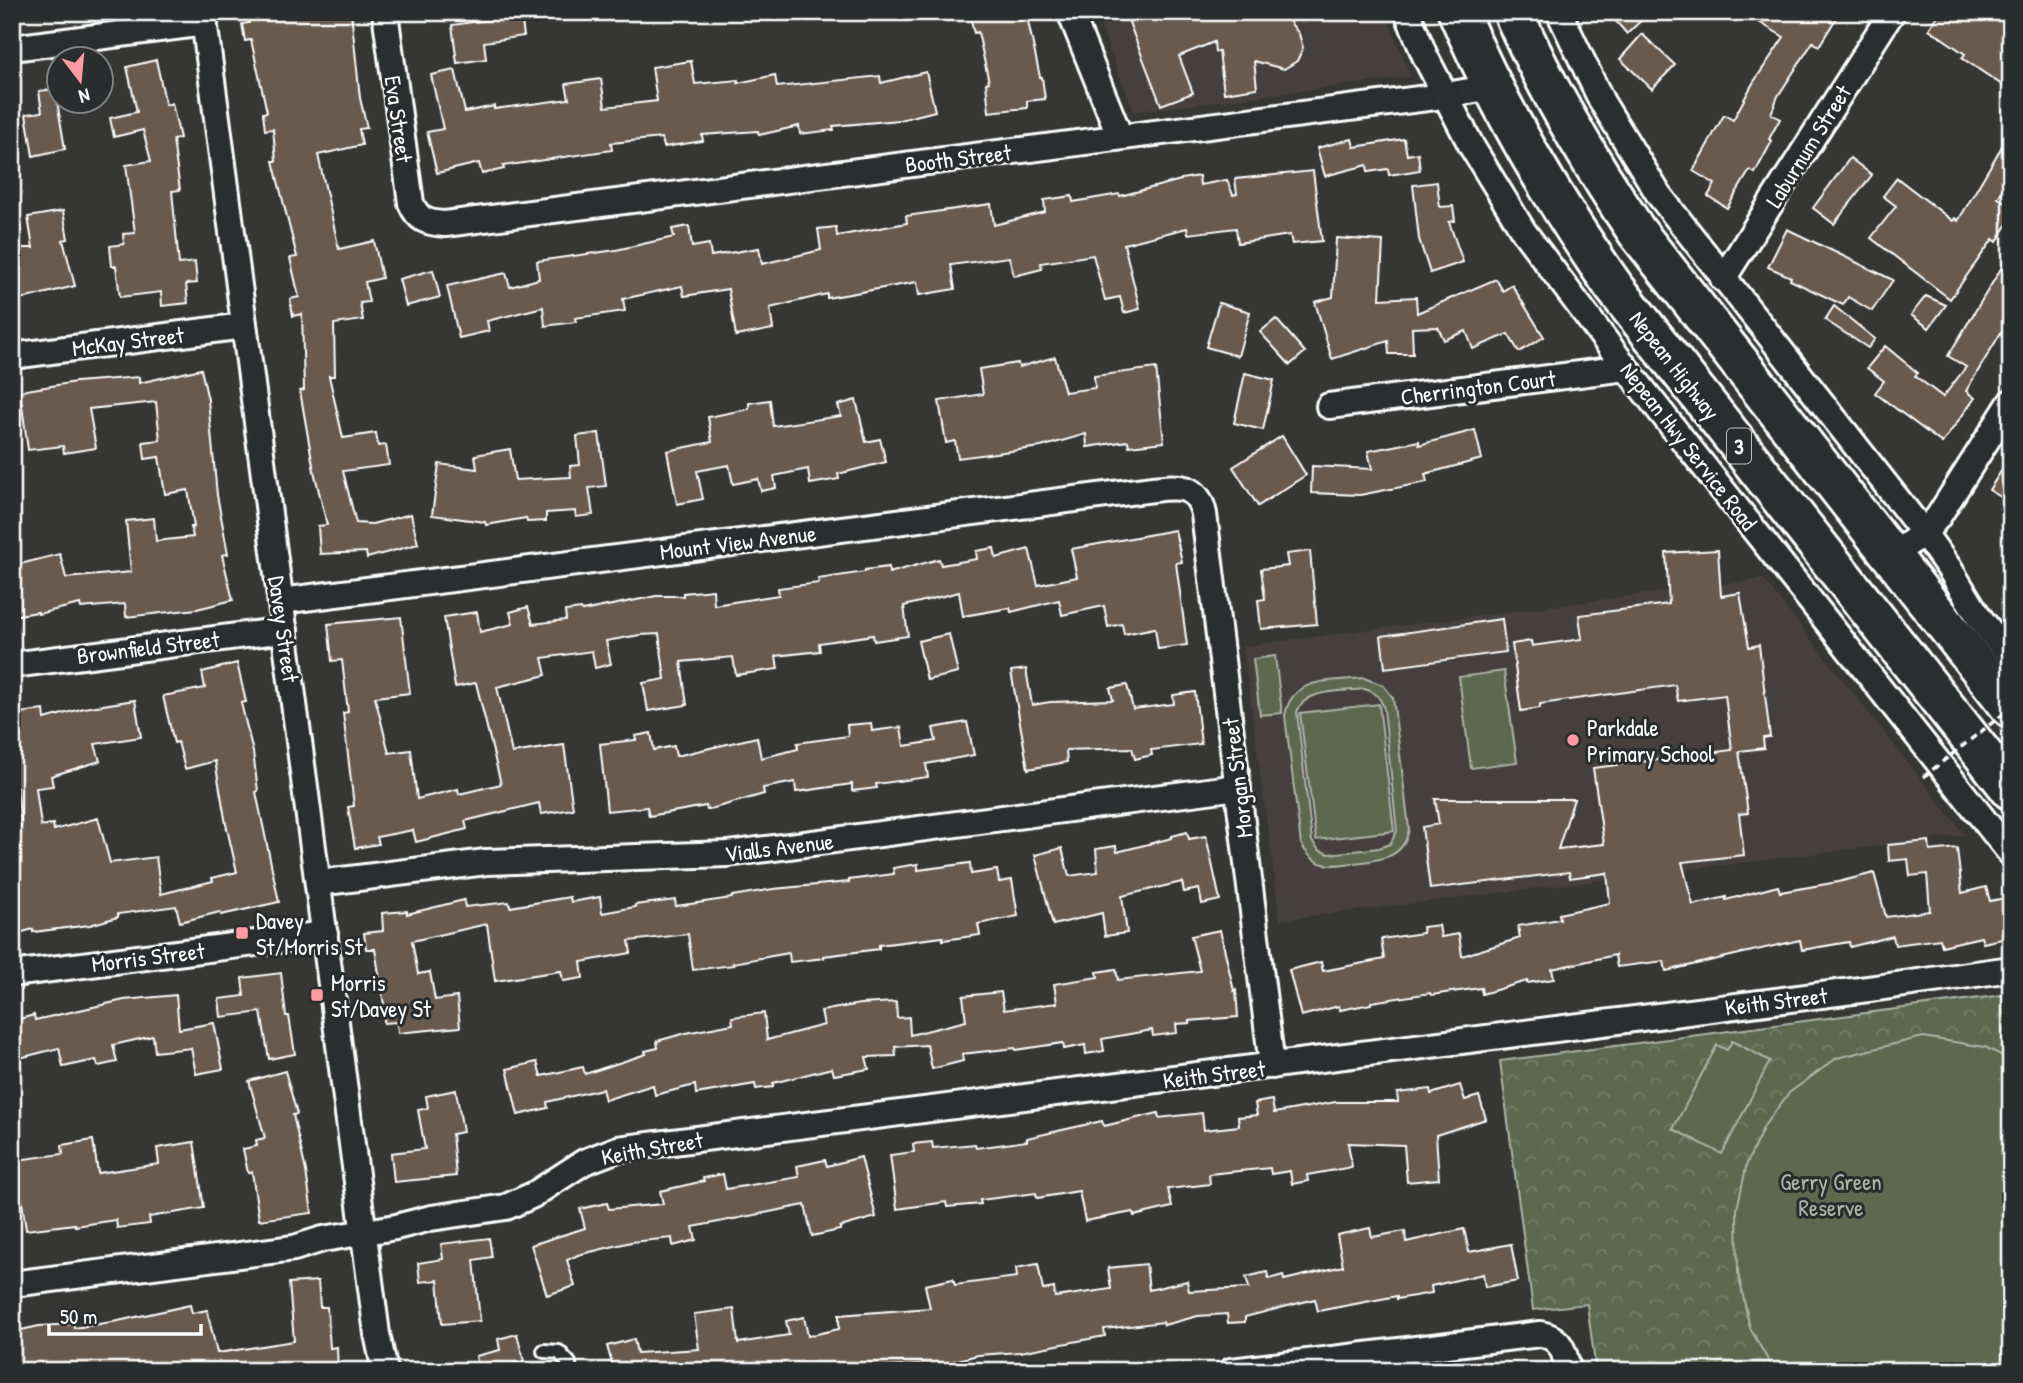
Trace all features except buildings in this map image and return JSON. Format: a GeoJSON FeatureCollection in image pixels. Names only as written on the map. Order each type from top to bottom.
{"type":"FeatureCollection","features":[{"type":"Feature","properties":{"kind":"highway","name":"Nepean Highway"},"geometry":{"type":"LineString","coordinates":[[1458,12],[1492,87],[1556,202],[1614,287],[2011,790]]}},
{"type":"Feature","properties":{"kind":"highway","name":"3"},"geometry":{"type":"LineString","coordinates":[[1513,12],[1571,126],[1597,172],[1637,232],[2011,708]]}},
{"type":"Feature","properties":{"kind":"street","name":"Eva Street"},"geometry":{"type":"LineString","coordinates":[[385,12],[409,194],[417,216],[425,221]]}},
{"type":"Feature","properties":{"kind":"street"},"geometry":{"type":"LineString","coordinates":[[1070,12],[1120,137]]}},
{"type":"Feature","properties":{"kind":"street","name":"Nepean Hwy Service Road"},"geometry":{"type":"LineString","coordinates":[[1407,12],[1425,55],[1472,147],[1524,232],[1626,368],[2011,854]]}},
{"type":"Feature","properties":{"kind":"street"},"geometry":{"type":"LineString","coordinates":[[1559,12],[1602,102],[1639,166],[1723,279],[1924,533],[1950,568],[1979,617],[2011,658]]}},
{"type":"Feature","properties":{"kind":"street","name":"Laburnum Street"},"geometry":{"type":"LineString","coordinates":[[1723,279],[1892,12]]}},
{"type":"Feature","properties":{"kind":"street"},"geometry":{"type":"LineString","coordinates":[[12,48],[204,18]]}},
{"type":"Feature","properties":{"kind":"street","name":"Davey Street"},"geometry":{"type":"LineString","coordinates":[[204,18],[380,1353],[386,1371]]}},
{"type":"Feature","properties":{"kind":"street","name":"Booth Street"},"geometry":{"type":"LineString","coordinates":[[425,221],[445,224],[1446,96],[1492,87]]}},
{"type":"Feature","properties":{"kind":"street","name":"McKay Street"},"geometry":{"type":"LineString","coordinates":[[12,356],[244,326]]}},
{"type":"Feature","properties":{"kind":"street","name":"Cherrington Court"},"geometry":{"type":"LineString","coordinates":[[1329,406],[1626,368]]}},
{"type":"Feature","properties":{"kind":"street"},"geometry":{"type":"LineString","coordinates":[[1891,556],[1924,533],[1942,512],[2011,402]]}},
{"type":"Feature","properties":{"kind":"street","name":"Mount View Avenue"},"geometry":{"type":"LineString","coordinates":[[281,601],[1153,489],[1180,487],[1194,493]]}},
{"type":"Feature","properties":{"kind":"street","name":"Morgan Street"},"geometry":{"type":"LineString","coordinates":[[1194,493],[1205,514],[1272,1066]]}},
{"type":"Feature","properties":{"kind":"street","name":"Brownfield Street"},"geometry":{"type":"LineString","coordinates":[[12,665],[285,630]]}},
{"type":"Feature","properties":{"kind":"street","name":"Vialls Avenue"},"geometry":{"type":"LineString","coordinates":[[318,883],[486,862],[728,854],[1238,787]]}},
{"type":"Feature","properties":{"kind":"street","name":"Morris Street"},"geometry":{"type":"LineString","coordinates":[[12,974],[325,934]]}},
{"type":"Feature","properties":{"kind":"street","name":"Keith Street"},"geometry":{"type":"LineString","coordinates":[[12,1284],[294,1248],[324,1250],[396,1217],[431,1218],[491,1210],[518,1203],[584,1162],[618,1149],[2011,969]]}},
{"type":"Feature","properties":{"kind":"street"},"geometry":{"type":"LineString","coordinates":[[1231,1371],[1533,1334],[1548,1335],[1556,1340],[1562,1347],[1568,1371]]}},
{"type":"Feature","properties":{"kind":"lane"},"geometry":{"type":"LineString","coordinates":[[544,1351],[559,1352],[569,1363],[570,1371]]}},
{"type":"Feature","properties":{"kind":"path"},"geometry":{"type":"LineString","coordinates":[[1923,777],[2011,708]]}},
{"type":"Feature","properties":{"kind":"shaded area"},"geometry":{"type":"Polygon","coordinates":[[[1095,12],[1385,12],[1411,77],[1134,112],[1095,12]]]}},
{"type":"Feature","properties":{"kind":"shaded area","name":"Parkdale Primary School"},"geometry":{"type":"Polygon","coordinates":[[[1763,579],[1965,835],[1280,920],[1243,646],[1763,579]]]}},
{"type":"Feature","properties":{"kind":"green space"},"geometry":{"type":"Polygon","coordinates":[[[1275,656],[1282,713],[1260,715],[1253,659],[1275,656]]]}},
{"type":"Feature","properties":{"kind":"green space"},"geometry":{"type":"Polygon","coordinates":[[[1504,671],[1517,762],[1471,768],[1459,677],[1504,671]]]}},
{"type":"Feature","properties":{"kind":"green space"},"geometry":{"type":"Polygon","coordinates":[[[1364,678],[1383,685],[1393,698],[1409,828],[1402,846],[1389,856],[1373,861],[1328,865],[1314,860],[1301,844],[1285,716],[1289,703],[1304,687],[1326,681],[1364,678]],[[1364,689],[1316,695],[1301,704],[1297,712],[1312,841],[1319,850],[1329,854],[1379,848],[1390,844],[1397,831],[1384,709],[1377,696],[1364,689]]]}},
{"type":"Feature","properties":{"kind":"green space"},"geometry":{"type":"Polygon","coordinates":[[[1379,704],[1394,831],[1316,840],[1300,713],[1379,704]]]}},
{"type":"Feature","properties":{"kind":"green space","name":"Gerry Green Reserve"},"geometry":{"type":"Polygon","coordinates":[[[2011,994],[2011,1371],[1596,1371],[1587,1304],[1533,1310],[1500,1061],[2011,994]]]}},
{"type":"Feature","properties":{"kind":"green space"},"geometry":{"type":"Polygon","coordinates":[[[1923,1037],[1985,1047],[2011,1060],[2011,1371],[1774,1371],[1750,1328],[1738,1273],[1737,1209],[1747,1163],[1764,1126],[1789,1093],[1837,1058],[1923,1037]]]}},
{"type":"Feature","properties":{"kind":"green space"},"geometry":{"type":"Polygon","coordinates":[[[1732,1041],[1770,1061],[1722,1154],[1673,1129],[1717,1045],[1727,1050],[1732,1041]]]}},
{"type":"Feature","properties":{"kind":"place","name":"Parkdale Primary School"},"geometry":{"type":"Point","coordinates":[1573,740]}},
{"type":"Feature","properties":{"kind":"place","name":"Davey St/Morris St"},"geometry":{"type":"Point","coordinates":[242,933]}},
{"type":"Feature","properties":{"kind":"place","name":"Morris St/Davey St"},"geometry":{"type":"Point","coordinates":[317,995]}}]}
